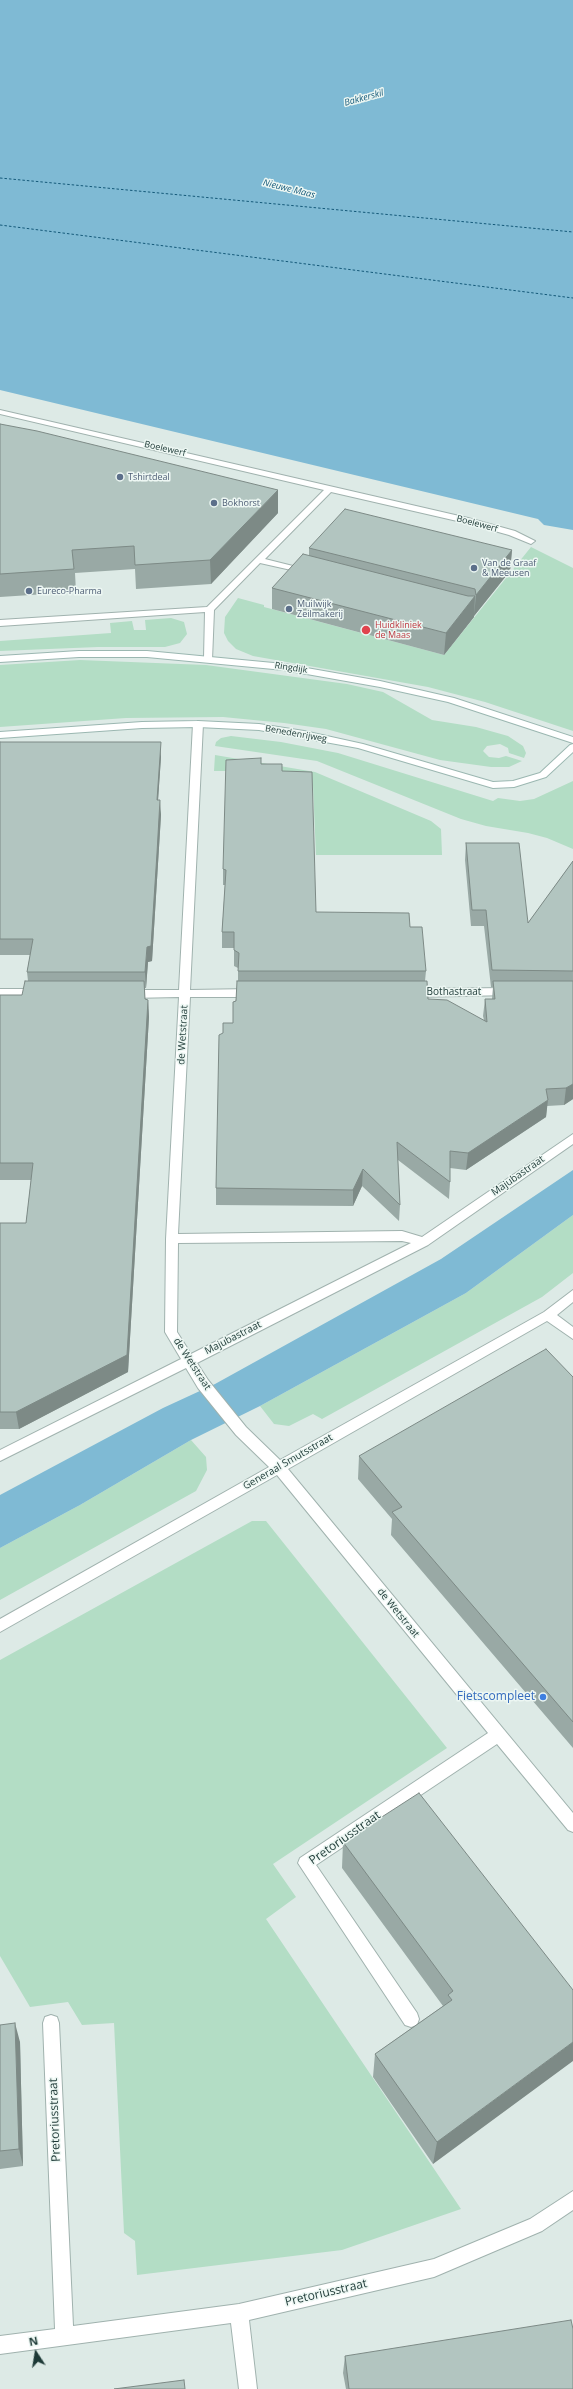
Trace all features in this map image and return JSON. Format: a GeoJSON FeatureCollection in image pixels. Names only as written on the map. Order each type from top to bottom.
{"type":"FeatureCollection","features":[{"type":"Feature","properties":{"kind":"street","name":"Boelewerf"},"geometry":{"type":"LineString","coordinates":[[0,412],[468,521],[512,533],[531,541]]}},
{"type":"Feature","properties":{"kind":"street"},"geometry":{"type":"LineString","coordinates":[[0,623],[210,609],[330,488]]}},
{"type":"Feature","properties":{"kind":"street"},"geometry":{"type":"LineString","coordinates":[[259,560],[312,573]]}},
{"type":"Feature","properties":{"kind":"street"},"geometry":{"type":"LineString","coordinates":[[209,658],[210,609]]}},
{"type":"Feature","properties":{"kind":"street","name":"Ringdijk"},"geometry":{"type":"LineString","coordinates":[[0,659],[79,654],[146,654],[209,658],[284,667],[380,684],[451,700],[573,740]]}},
{"type":"Feature","properties":{"kind":"street","name":"Benedenrijweg"},"geometry":{"type":"LineString","coordinates":[[0,735],[142,725],[198,724],[259,727],[304,734],[360,746],[493,785],[514,784],[543,775],[573,747]]}},
{"type":"Feature","properties":{"kind":"street","name":"de Wetstraat"},"geometry":{"type":"LineString","coordinates":[[198,724],[172,1239],[171,1332],[203,1384],[241,1431],[278,1467],[573,1825]]}},
{"type":"Feature","properties":{"kind":"street","name":"Bothastraat"},"geometry":{"type":"LineString","coordinates":[[398,993],[517,992]]}},
{"type":"Feature","properties":{"kind":"street"},"geometry":{"type":"LineString","coordinates":[[0,993],[46,993]]}},
{"type":"Feature","properties":{"kind":"street"},"geometry":{"type":"LineString","coordinates":[[116,994],[264,993]]}},
{"type":"Feature","properties":{"kind":"street","name":"Majubastraat"},"geometry":{"type":"LineString","coordinates":[[0,1456],[424,1242],[573,1138]]}},
{"type":"Feature","properties":{"kind":"street"},"geometry":{"type":"LineString","coordinates":[[172,1239],[402,1236],[424,1242]]}},
{"type":"Feature","properties":{"kind":"street","name":"Generaal Smutsstraat"},"geometry":{"type":"LineString","coordinates":[[0,1626],[548,1315],[573,1295]]}},
{"type":"Feature","properties":{"kind":"street"},"geometry":{"type":"LineString","coordinates":[[548,1315],[573,1334]]}},
{"type":"Feature","properties":{"kind":"street","name":"Pretoriusstraat"},"geometry":{"type":"LineString","coordinates":[[411,2019],[306,1863],[498,1735]]}},
{"type":"Feature","properties":{"kind":"street","name":"Pretoriusstraat"},"geometry":{"type":"LineString","coordinates":[[51,2023],[64,2337]]}},
{"type":"Feature","properties":{"kind":"street","name":"Pretoriusstraat"},"geometry":{"type":"LineString","coordinates":[[0,2345],[239,2312],[434,2268],[536,2224],[573,2200]]}},
{"type":"Feature","properties":{"kind":"street"},"geometry":{"type":"LineString","coordinates":[[239,2312],[248,2389]]}},
{"type":"Feature","properties":{"kind":"green space"},"geometry":{"type":"Polygon","coordinates":[[[531,547],[573,568],[573,731],[485,702],[428,687],[253,656],[236,649],[228,641],[224,633],[225,617],[238,598],[264,605],[264,607],[444,655],[531,547]]]}},
{"type":"Feature","properties":{"kind":"green space"},"geometry":{"type":"Polygon","coordinates":[[[171,618],[184,622],[187,634],[180,643],[165,647],[98,647],[0,651],[0,641],[111,633],[110,623],[132,621],[134,630],[146,630],[145,620],[171,618]]]}},
{"type":"Feature","properties":{"kind":"green space"},"geometry":{"type":"Polygon","coordinates":[[[80,660],[206,665],[347,684],[383,692],[432,720],[476,727],[508,736],[523,746],[526,753],[524,758],[509,753],[508,748],[500,744],[487,746],[483,751],[489,757],[499,758],[506,756],[522,761],[509,767],[491,767],[440,760],[326,729],[223,717],[126,718],[0,727],[0,665],[80,660]]]}},
{"type":"Feature","properties":{"kind":"green space"},"geometry":{"type":"Polygon","coordinates":[[[231,736],[281,742],[338,753],[493,801],[498,798],[520,801],[534,799],[573,781],[573,849],[547,838],[528,833],[486,826],[461,819],[317,761],[215,746],[216,742],[221,738],[231,736]]]}},
{"type":"Feature","properties":{"kind":"green space"},"geometry":{"type":"Polygon","coordinates":[[[215,755],[315,772],[431,821],[441,829],[442,855],[316,855],[313,786],[261,771],[214,771],[215,755]]]}},
{"type":"Feature","properties":{"kind":"green space"},"geometry":{"type":"Polygon","coordinates":[[[573,1215],[573,1273],[542,1297],[322,1419],[313,1414],[289,1426],[274,1424],[260,1406],[466,1293],[573,1215]]]}},
{"type":"Feature","properties":{"kind":"green space"},"geometry":{"type":"Polygon","coordinates":[[[191,1440],[206,1457],[207,1470],[196,1491],[0,1600],[0,1548],[80,1505],[191,1440]]]}},
{"type":"Feature","properties":{"kind":"green space"},"geometry":{"type":"Polygon","coordinates":[[[252,1521],[266,1521],[447,1748],[273,1864],[296,1897],[266,1919],[461,2209],[342,2250],[137,2275],[135,2241],[124,2233],[114,2023],[82,2025],[68,2002],[30,2007],[0,1956],[0,1660],[252,1521]]]}},
{"type":"Feature","properties":{"kind":"water"},"geometry":{"type":"Polygon","coordinates":[[[0,0],[573,0],[573,530],[544,525],[538,519],[0,390],[0,0]]]}},
{"type":"Feature","properties":{"kind":"water"},"geometry":{"type":"Polygon","coordinates":[[[573,1170],[573,1215],[466,1293],[260,1406],[191,1440],[80,1505],[0,1548],[0,1495],[163,1408],[215,1384],[441,1259],[573,1170]]]}},
{"type":"Feature","properties":{"kind":"building"},"geometry":{"type":"Polygon","coordinates":[[[0,424],[37,431],[278,490],[210,560],[135,565],[134,546],[72,550],[74,569],[0,574],[0,424]]]}},
{"type":"Feature","properties":{"kind":"building"},"geometry":{"type":"Polygon","coordinates":[[[345,509],[512,550],[476,595],[475,589],[309,548],[345,509]]]}},
{"type":"Feature","properties":{"kind":"building"},"geometry":{"type":"Polygon","coordinates":[[[303,554],[468,596],[475,596],[446,633],[272,588],[303,554]]]}},
{"type":"Feature","properties":{"kind":"building"},"geometry":{"type":"Polygon","coordinates":[[[0,742],[161,742],[157,800],[160,800],[151,946],[147,947],[145,972],[27,972],[33,939],[0,939],[0,742]]]}},
{"type":"Feature","properties":{"kind":"building"},"geometry":{"type":"Polygon","coordinates":[[[261,758],[261,764],[282,764],[282,771],[312,772],[316,912],[409,913],[410,927],[422,927],[426,971],[238,971],[239,953],[234,950],[234,932],[222,932],[226,870],[223,869],[226,760],[261,758]]]}},
{"type":"Feature","properties":{"kind":"building"},"geometry":{"type":"Polygon","coordinates":[[[466,843],[519,843],[528,923],[573,861],[573,971],[492,970],[486,910],[472,910],[466,843]]]}},
{"type":"Feature","properties":{"kind":"building"},"geometry":{"type":"Polygon","coordinates":[[[25,981],[144,981],[145,999],[148,1000],[127,1355],[16,1412],[0,1412],[0,1223],[26,1223],[33,1163],[0,1163],[0,995],[22,995],[25,981]]]}},
{"type":"Feature","properties":{"kind":"building"},"geometry":{"type":"Polygon","coordinates":[[[237,981],[427,981],[428,999],[447,1000],[487,1022],[485,999],[495,999],[493,981],[573,981],[573,1084],[566,1088],[546,1089],[548,1100],[468,1153],[450,1151],[450,1182],[397,1142],[400,1205],[363,1169],[353,1190],[216,1188],[219,1035],[223,1033],[223,1023],[233,1023],[233,1002],[236,1001],[237,981]]]}},
{"type":"Feature","properties":{"kind":"building"},"geometry":{"type":"Polygon","coordinates":[[[546,1349],[573,1377],[573,1722],[392,1512],[402,1507],[359,1456],[546,1349]]]}},
{"type":"Feature","properties":{"kind":"building"},"geometry":{"type":"Polygon","coordinates":[[[419,1793],[573,1990],[573,2042],[437,2142],[375,2054],[452,2000],[448,1995],[453,1991],[343,1842],[419,1793]]]}},
{"type":"Feature","properties":{"kind":"building"},"geometry":{"type":"Polygon","coordinates":[[[15,2023],[19,2149],[0,2151],[0,2025],[15,2023]]]}},
{"type":"Feature","properties":{"kind":"building"},"geometry":{"type":"Polygon","coordinates":[[[571,2320],[573,2329],[573,2389],[349,2389],[345,2356],[571,2320]]]}},
{"type":"Feature","properties":{"kind":"building"},"geometry":{"type":"Polygon","coordinates":[[[184,2380],[185,2389],[114,2389],[184,2380]]]}},
{"type":"Feature","properties":{"kind":"ferry route"},"geometry":{"type":"LineString","coordinates":[[0,178],[573,232]]}},
{"type":"Feature","properties":{"kind":"ferry route"},"geometry":{"type":"LineString","coordinates":[[0,225],[573,298]]}},
{"type":"Feature","properties":{"kind":"place","name":"Tshirtdeal"},"geometry":{"type":"Point","coordinates":[120,477]}},
{"type":"Feature","properties":{"kind":"place","name":"Bokhorst"},"geometry":{"type":"Point","coordinates":[214,503]}},
{"type":"Feature","properties":{"kind":"place","name":"Van de Graaf & Meeusen"},"geometry":{"type":"Point","coordinates":[474,568]}},
{"type":"Feature","properties":{"kind":"place","name":"Eureco-Pharma"},"geometry":{"type":"Point","coordinates":[29,591]}},
{"type":"Feature","properties":{"kind":"place","name":"Muilwijk Zeilmakerij"},"geometry":{"type":"Point","coordinates":[289,609]}},
{"type":"Feature","properties":{"kind":"place","name":"Huidkliniek de Maas"},"geometry":{"type":"Point","coordinates":[366,630]}},
{"type":"Feature","properties":{"kind":"place","name":"Fietscompleet"},"geometry":{"type":"Point","coordinates":[543,1697]}},
{"type":"Feature","properties":{"kind":"water label","name":"Bakkerskil"},"geometry":{"type":"Point","coordinates":[364,98]}},
{"type":"Feature","properties":{"kind":"water label","name":"Nieuwe Maas"},"geometry":{"type":"Point","coordinates":[289,189]}}]}
